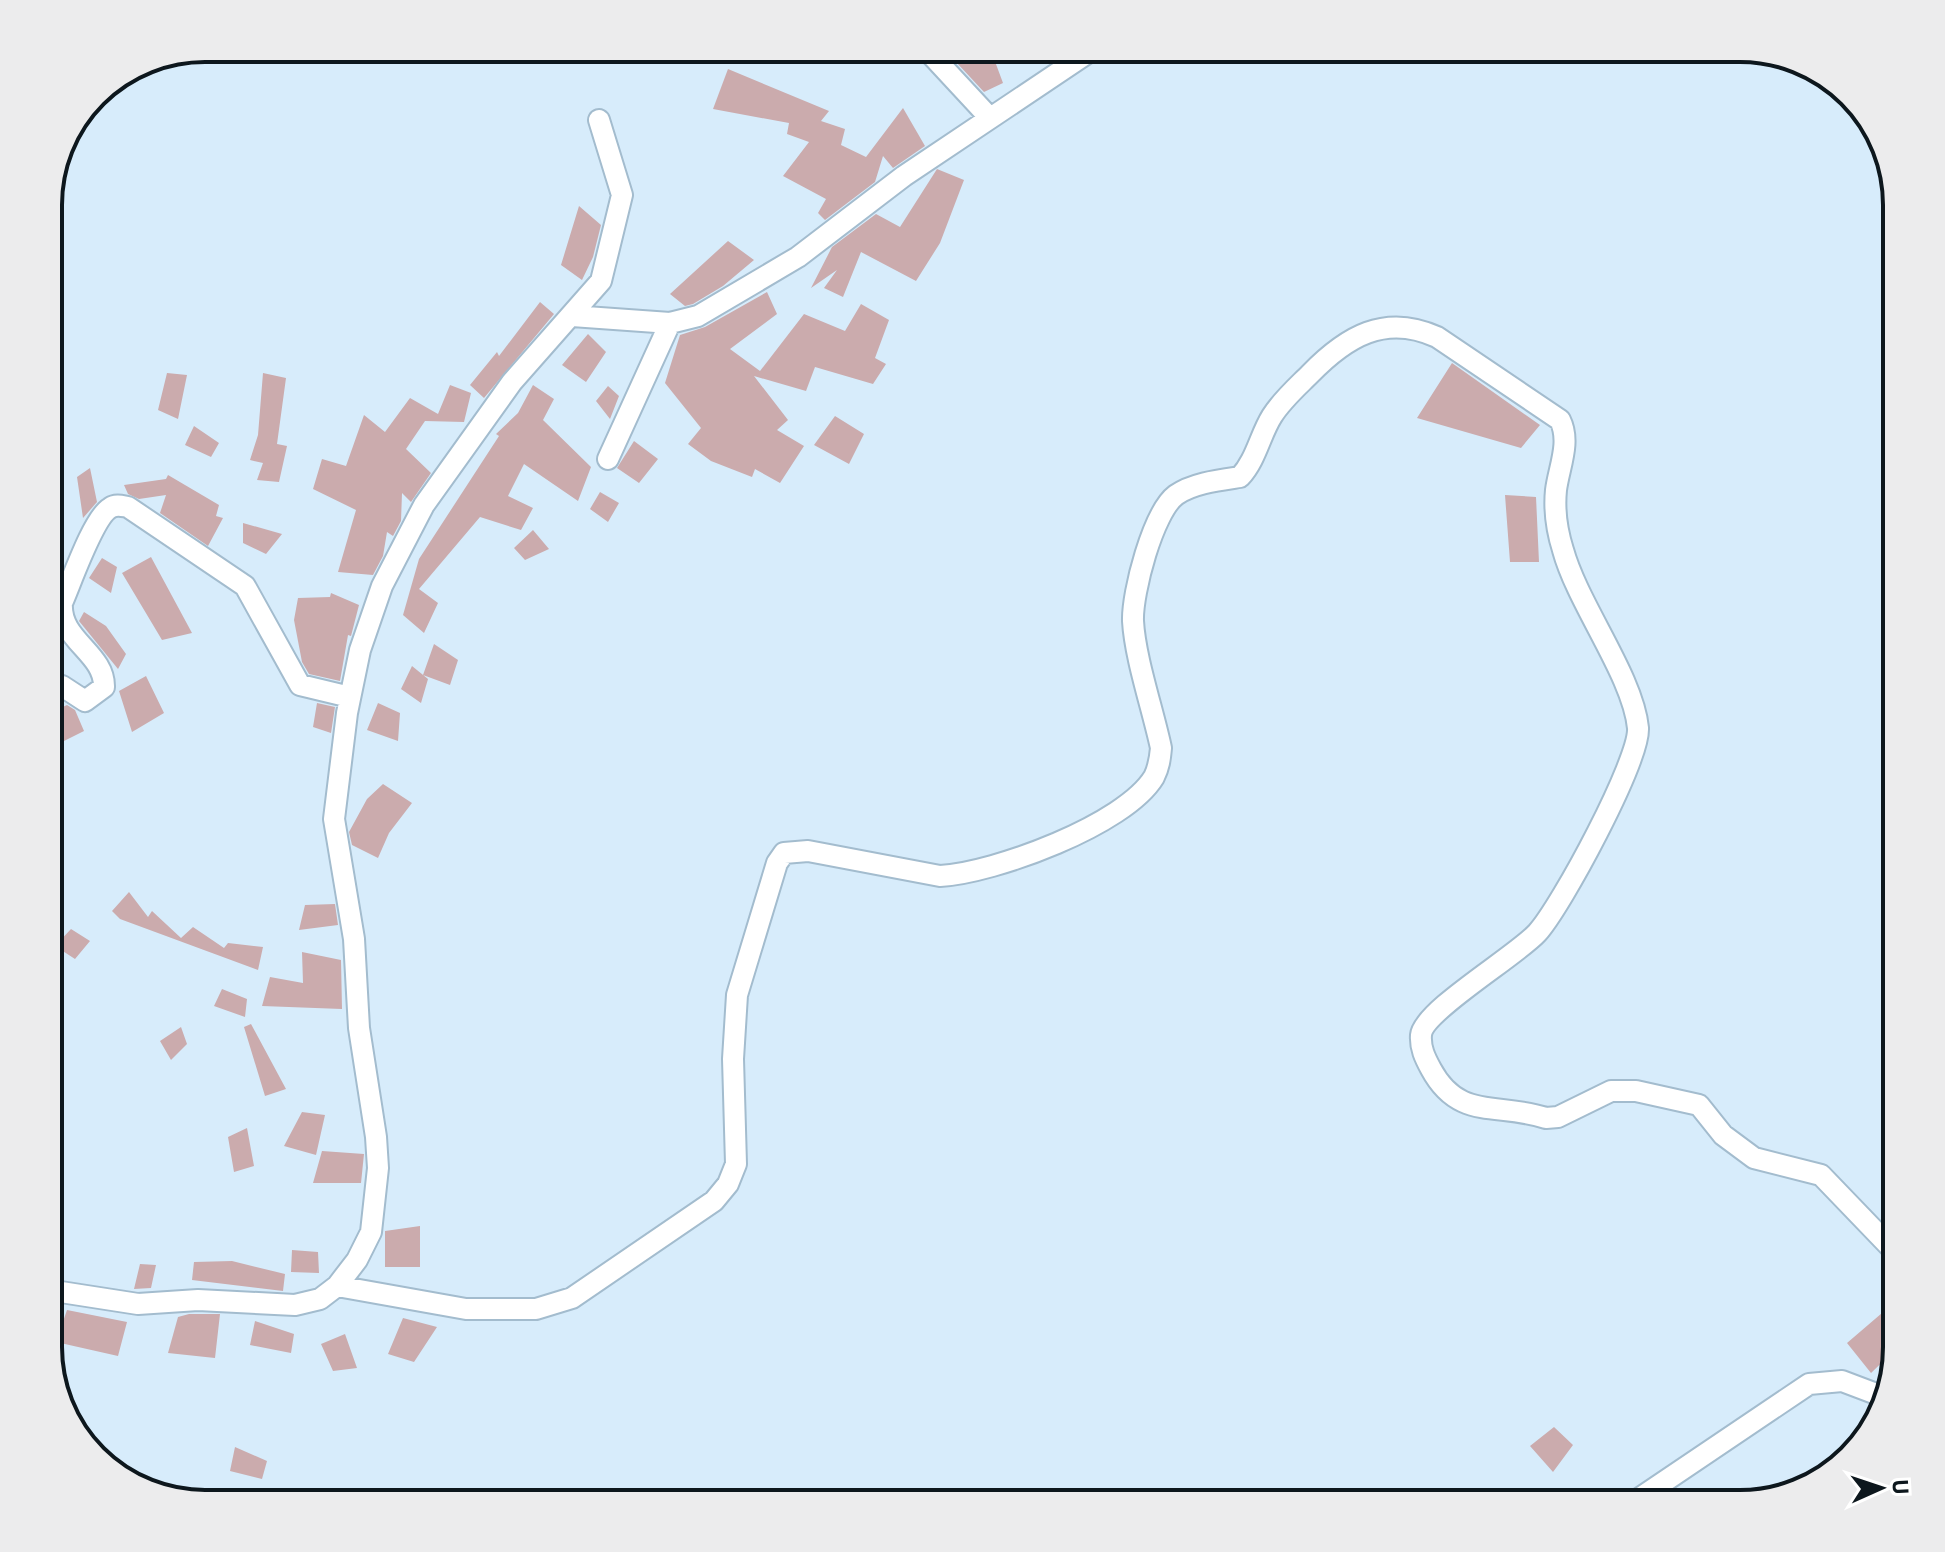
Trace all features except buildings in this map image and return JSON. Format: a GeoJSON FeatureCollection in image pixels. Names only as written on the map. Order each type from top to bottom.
{"type":"FeatureCollection","features":[{"type":"Feature","properties":{"kind":"street"},"geometry":{"type":"LineString","coordinates":[[938,62],[989,117]]}},
{"type":"Feature","properties":{"kind":"street"},"geometry":{"type":"LineString","coordinates":[[572,316],[670,323],[698,316],[798,257],[904,176],[1073,62]]}},
{"type":"Feature","properties":{"kind":"street"},"geometry":{"type":"LineString","coordinates":[[62,1292],[138,1304],[198,1300],[295,1305],[320,1299],[337,1286],[357,1260],[371,1232],[378,1168],[359,1028],[354,939],[334,819],[350,697],[360,650],[382,586],[424,505],[512,382],[601,281],[620,210],[621,186],[599,120]]}},
{"type":"Feature","properties":{"kind":"street"},"geometry":{"type":"LineString","coordinates":[[608,459],[670,323]]}},
{"type":"Feature","properties":{"kind":"street"},"geometry":{"type":"LineString","coordinates":[[337,1286],[466,1309],[536,1309],[572,1298],[714,1201],[728,1184],[736,1164],[733,1059],[737,995],[777,863],[784,853],[794,850],[940,876],[956,875],[1020,858],[1100,823],[1141,793],[1160,765],[1161,748],[1133,614],[1150,539],[1164,507],[1177,494],[1207,483],[1240,477],[1272,416],[1332,352],[1376,328],[1402,327],[1437,337],[1560,420],[1566,436],[1556,492],[1556,521],[1563,552],[1631,701],[1638,729],[1629,768],[1551,914],[1517,951],[1428,1018],[1421,1036],[1425,1058],[1442,1088],[1454,1100],[1546,1118],[1558,1117],[1611,1091],[1636,1091],[1699,1105],[1723,1135],[1754,1158],[1821,1175],[1883,1239]]}},
{"type":"Feature","properties":{"kind":"street"},"geometry":{"type":"LineString","coordinates":[[62,603],[107,510],[119,505],[128,507],[237,579],[300,685],[350,697]]}},
{"type":"Feature","properties":{"kind":"street"},"geometry":{"type":"LineString","coordinates":[[62,617],[65,628],[103,673],[104,687],[85,701],[62,686]]}},
{"type":"Feature","properties":{"kind":"street"},"geometry":{"type":"LineString","coordinates":[[1652,1490],[1809,1384],[1842,1381],[1875,1393]]}}]}
